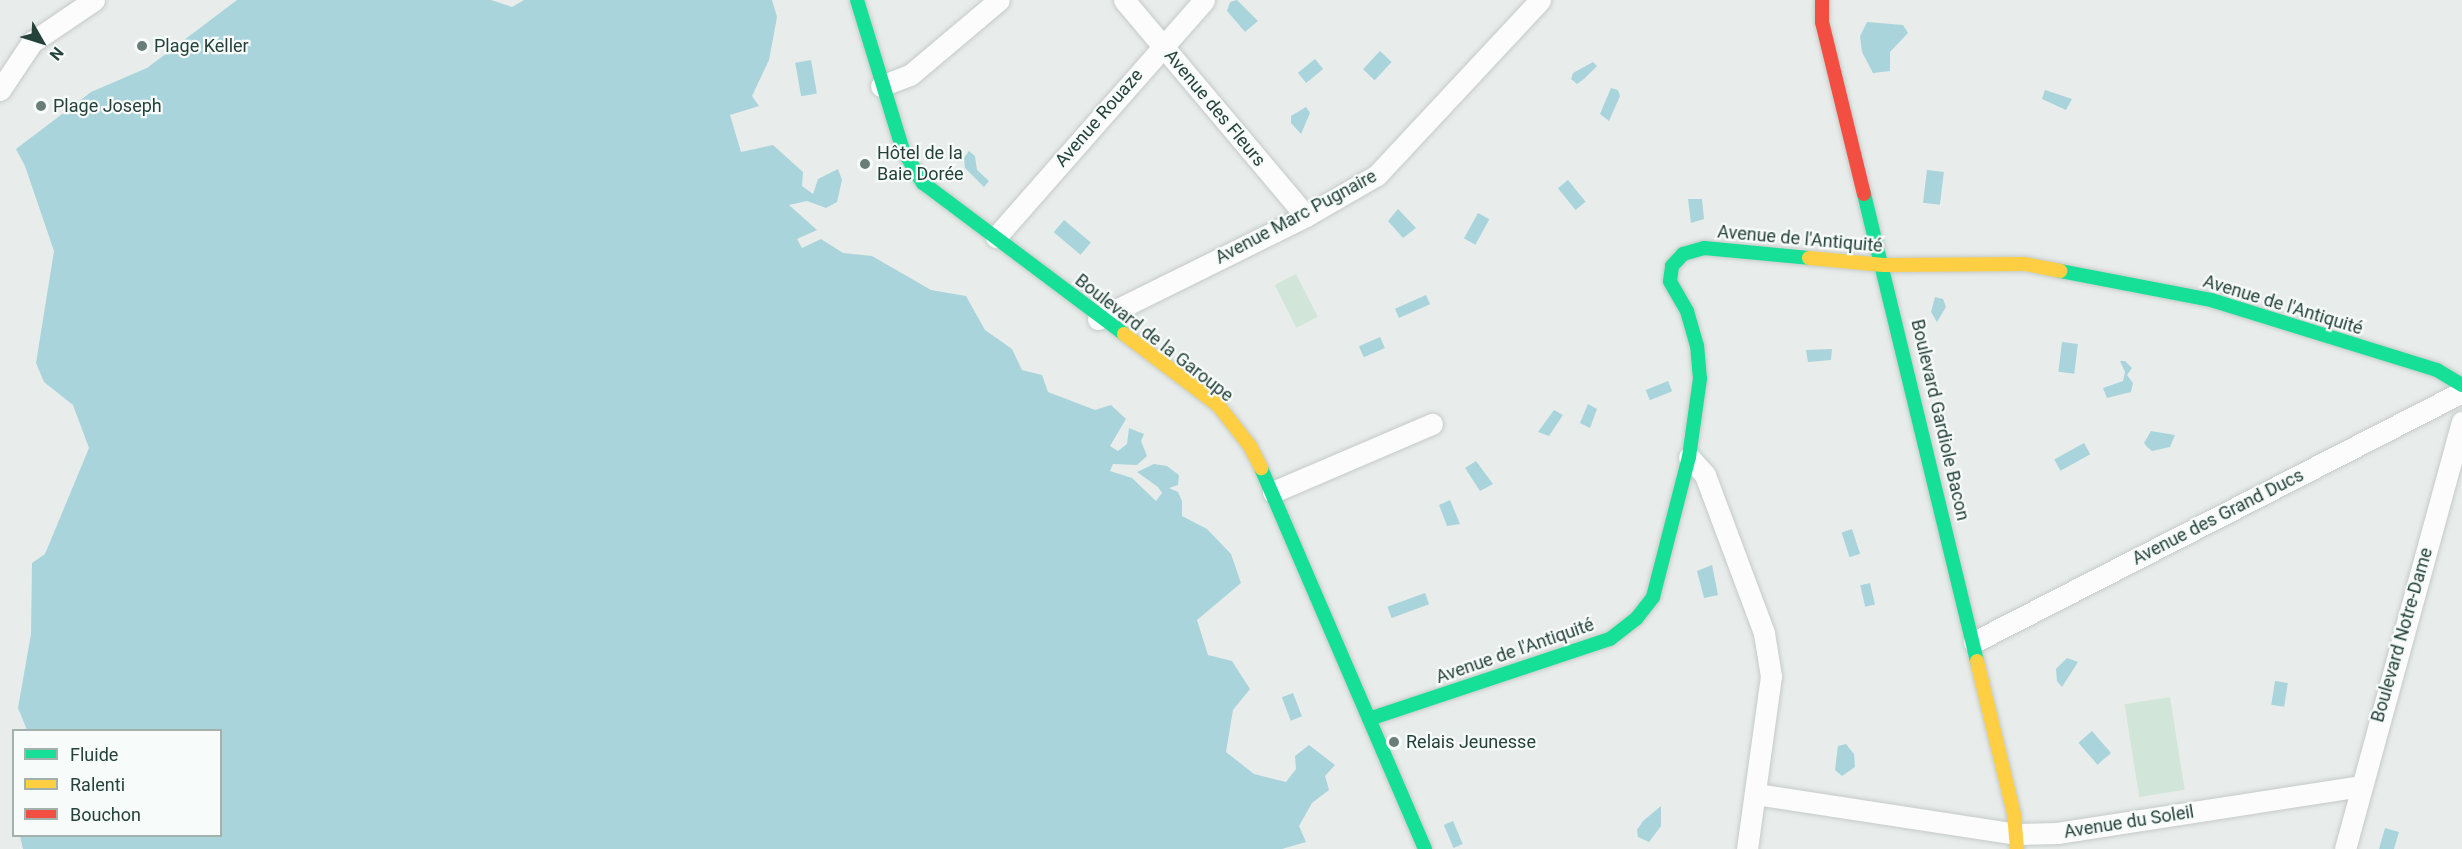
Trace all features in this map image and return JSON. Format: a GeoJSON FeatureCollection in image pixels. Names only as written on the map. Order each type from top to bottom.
{"type":"FeatureCollection","features":[{"type":"Feature","properties":{"kind":"street"},"geometry":{"type":"LineString","coordinates":[[0,90],[33,42],[94,0]]}},
{"type":"Feature","properties":{"kind":"street","name":"Boulevard de la Garoupe"},"geometry":{"type":"LineString","coordinates":[[857,0],[881,86],[903,150],[923,183],[996,237],[1098,319],[1218,405],[1250,446],[1273,492],[1425,849]]}},
{"type":"Feature","properties":{"kind":"street"},"geometry":{"type":"LineString","coordinates":[[881,86],[910,75],[999,0]]}},
{"type":"Feature","properties":{"kind":"street","name":"Avenue des Fleurs"},"geometry":{"type":"LineString","coordinates":[[1124,0],[1306,216]]}},
{"type":"Feature","properties":{"kind":"street","name":"Avenue Rouaze"},"geometry":{"type":"LineString","coordinates":[[996,237],[1162,45],[1204,0]]}},
{"type":"Feature","properties":{"kind":"street","name":"Avenue Marc Pugnaire"},"geometry":{"type":"LineString","coordinates":[[1098,319],[1306,216],[1377,176],[1398,157],[1540,0]]}},
{"type":"Feature","properties":{"kind":"street","name":"Boulevard Gardiole Bacon"},"geometry":{"type":"LineString","coordinates":[[1822,0],[1822,22],[1884,265],[1974,642],[2016,842]]}},
{"type":"Feature","properties":{"kind":"street","name":"Avenue de l'Antiquité"},"geometry":{"type":"LineString","coordinates":[[1369,719],[1610,639],[1636,619],[1653,597],[1664,564],[1689,457],[1700,379],[1697,345],[1687,311],[1670,281],[1672,266],[1683,254],[1704,248],[1884,265],[2025,264],[2211,300],[2437,370],[2462,385]]}},
{"type":"Feature","properties":{"kind":"street","name":"Avenue des Grand Ducs"},"geometry":{"type":"LineString","coordinates":[[1974,642],[2462,392]]}},
{"type":"Feature","properties":{"kind":"street","name":"Boulevard Notre-Dame"},"geometry":{"type":"LineString","coordinates":[[2345,849],[2360,786],[2462,422]]}},
{"type":"Feature","properties":{"kind":"street"},"geometry":{"type":"LineString","coordinates":[[1273,492],[1432,424]]}},
{"type":"Feature","properties":{"kind":"street"},"geometry":{"type":"LineString","coordinates":[[1689,457],[1705,475],[1764,633],[1770,676],[1769,708],[1747,849]]}},
{"type":"Feature","properties":{"kind":"street","name":"Avenue du Soleil"},"geometry":{"type":"LineString","coordinates":[[1756,794],[2016,842],[2057,833],[2360,786]]}},
{"type":"Feature","properties":{"kind":"green space"},"geometry":{"type":"Polygon","coordinates":[[[1296,274],[1318,317],[1296,328],[1275,285],[1296,274]]]}},
{"type":"Feature","properties":{"kind":"green space"},"geometry":{"type":"Polygon","coordinates":[[[2170,697],[2185,790],[2139,797],[2125,704],[2170,697]]]}},
{"type":"Feature","properties":{"kind":"water"},"geometry":{"type":"Polygon","coordinates":[[[237,0],[491,0],[512,7],[524,0],[772,0],[777,17],[769,60],[752,96],[759,106],[730,115],[741,152],[773,145],[803,172],[802,186],[813,194],[818,179],[838,169],[842,180],[837,202],[826,208],[807,201],[789,205],[817,230],[797,239],[802,248],[821,239],[843,253],[872,256],[931,290],[966,296],[985,330],[1012,349],[1022,370],[1042,375],[1048,392],[1095,410],[1111,405],[1126,419],[1110,446],[1118,451],[1127,444],[1129,428],[1144,434],[1141,441],[1147,456],[1137,465],[1113,464],[1110,471],[1132,478],[1156,501],[1162,493],[1158,487],[1137,472],[1154,464],[1167,466],[1179,475],[1178,485],[1169,488],[1178,492],[1182,501],[1182,516],[1207,529],[1231,554],[1241,583],[1197,620],[1208,655],[1232,661],[1250,689],[1233,710],[1226,752],[1254,774],[1286,782],[1296,769],[1295,756],[1309,745],[1335,765],[1325,776],[1329,790],[1312,803],[1299,826],[1306,842],[1282,849],[23,849],[20,837],[222,837],[222,729],[27,729],[18,708],[31,634],[32,563],[45,554],[89,448],[73,405],[44,382],[36,363],[54,251],[25,166],[16,149],[91,92],[147,68],[237,0]]]}},
{"type":"Feature","properties":{"kind":"water"},"geometry":{"type":"Polygon","coordinates":[[[1237,0],[1258,21],[1245,32],[1227,11],[1230,2],[1237,0]]]}},
{"type":"Feature","properties":{"kind":"water"},"geometry":{"type":"Polygon","coordinates":[[[1867,22],[1903,25],[1908,33],[1890,52],[1890,71],[1873,73],[1862,52],[1860,36],[1867,22]]]}},
{"type":"Feature","properties":{"kind":"water"},"geometry":{"type":"Polygon","coordinates":[[[1380,51],[1392,62],[1375,80],[1363,69],[1380,51]]]}},
{"type":"Feature","properties":{"kind":"water"},"geometry":{"type":"Polygon","coordinates":[[[1315,59],[1323,69],[1306,83],[1298,73],[1315,59]]]}},
{"type":"Feature","properties":{"kind":"water"},"geometry":{"type":"Polygon","coordinates":[[[811,60],[817,93],[801,96],[795,63],[811,60]]]}},
{"type":"Feature","properties":{"kind":"water"},"geometry":{"type":"Polygon","coordinates":[[[1593,62],[1597,66],[1584,79],[1577,84],[1571,79],[1573,73],[1593,62]]]}},
{"type":"Feature","properties":{"kind":"water"},"geometry":{"type":"Polygon","coordinates":[[[1611,88],[1618,90],[1620,96],[1609,121],[1600,114],[1611,88]]]}},
{"type":"Feature","properties":{"kind":"water"},"geometry":{"type":"Polygon","coordinates":[[[2045,90],[2072,99],[2066,110],[2042,99],[2045,90]]]}},
{"type":"Feature","properties":{"kind":"water"},"geometry":{"type":"Polygon","coordinates":[[[1306,107],[1310,113],[1301,134],[1291,123],[1291,116],[1306,107]]]}},
{"type":"Feature","properties":{"kind":"water"},"geometry":{"type":"Polygon","coordinates":[[[969,151],[975,156],[977,170],[989,181],[984,187],[965,168],[964,158],[969,151]]]}},
{"type":"Feature","properties":{"kind":"water"},"geometry":{"type":"Polygon","coordinates":[[[1927,170],[1944,172],[1940,205],[1923,203],[1927,170]]]}},
{"type":"Feature","properties":{"kind":"water"},"geometry":{"type":"Polygon","coordinates":[[[1568,180],[1586,202],[1576,210],[1558,188],[1568,180]]]}},
{"type":"Feature","properties":{"kind":"water"},"geometry":{"type":"Polygon","coordinates":[[[1688,199],[1702,199],[1704,219],[1691,223],[1688,199]]]}},
{"type":"Feature","properties":{"kind":"water"},"geometry":{"type":"Polygon","coordinates":[[[1398,209],[1416,228],[1403,238],[1388,221],[1398,209]]]}},
{"type":"Feature","properties":{"kind":"water"},"geometry":{"type":"Polygon","coordinates":[[[1478,213],[1489,219],[1475,245],[1464,238],[1478,213]]]}},
{"type":"Feature","properties":{"kind":"water"},"geometry":{"type":"Polygon","coordinates":[[[1064,220],[1091,242],[1081,255],[1054,232],[1064,220]]]}},
{"type":"Feature","properties":{"kind":"water"},"geometry":{"type":"Polygon","coordinates":[[[1426,295],[1430,304],[1399,318],[1395,309],[1426,295]]]}},
{"type":"Feature","properties":{"kind":"water"},"geometry":{"type":"Polygon","coordinates":[[[1935,297],[1943,299],[1946,307],[1937,322],[1931,312],[1935,297]]]}},
{"type":"Feature","properties":{"kind":"water"},"geometry":{"type":"Polygon","coordinates":[[[1380,337],[1385,348],[1364,357],[1359,346],[1380,337]]]}},
{"type":"Feature","properties":{"kind":"water"},"geometry":{"type":"Polygon","coordinates":[[[2062,342],[2078,344],[2074,374],[2058,372],[2062,342]]]}},
{"type":"Feature","properties":{"kind":"water"},"geometry":{"type":"Polygon","coordinates":[[[1832,349],[1831,360],[1808,362],[1806,350],[1832,349]]]}},
{"type":"Feature","properties":{"kind":"water"},"geometry":{"type":"Polygon","coordinates":[[[2120,361],[2125,361],[2132,368],[2127,375],[2133,383],[2131,392],[2107,398],[2103,388],[2123,381],[2125,372],[2120,361]]]}},
{"type":"Feature","properties":{"kind":"water"},"geometry":{"type":"Polygon","coordinates":[[[1668,381],[1672,391],[1650,400],[1646,390],[1668,381]]]}},
{"type":"Feature","properties":{"kind":"water"},"geometry":{"type":"Polygon","coordinates":[[[1588,404],[1597,409],[1590,428],[1580,423],[1588,404]]]}},
{"type":"Feature","properties":{"kind":"water"},"geometry":{"type":"Polygon","coordinates":[[[1554,410],[1563,415],[1549,436],[1538,432],[1554,410]]]}},
{"type":"Feature","properties":{"kind":"water"},"geometry":{"type":"Polygon","coordinates":[[[2151,431],[2175,435],[2170,447],[2152,451],[2147,447],[2144,443],[2151,431]]]}},
{"type":"Feature","properties":{"kind":"water"},"geometry":{"type":"Polygon","coordinates":[[[2084,443],[2090,454],[2061,471],[2054,459],[2084,443]]]}},
{"type":"Feature","properties":{"kind":"water"},"geometry":{"type":"Polygon","coordinates":[[[1476,461],[1493,484],[1480,491],[1465,468],[1476,461]]]}},
{"type":"Feature","properties":{"kind":"water"},"geometry":{"type":"Polygon","coordinates":[[[1450,500],[1460,524],[1447,526],[1439,505],[1450,500]]]}},
{"type":"Feature","properties":{"kind":"water"},"geometry":{"type":"Polygon","coordinates":[[[1852,529],[1860,554],[1850,557],[1842,532],[1852,529]]]}},
{"type":"Feature","properties":{"kind":"water"},"geometry":{"type":"Polygon","coordinates":[[[1712,565],[1718,595],[1704,598],[1697,571],[1712,565]]]}},
{"type":"Feature","properties":{"kind":"water"},"geometry":{"type":"Polygon","coordinates":[[[1870,583],[1875,604],[1865,607],[1860,585],[1870,583]]]}},
{"type":"Feature","properties":{"kind":"water"},"geometry":{"type":"Polygon","coordinates":[[[1425,593],[1429,604],[1392,618],[1387,607],[1425,593]]]}},
{"type":"Feature","properties":{"kind":"water"},"geometry":{"type":"Polygon","coordinates":[[[2067,658],[2078,662],[2062,687],[2057,681],[2056,669],[2067,658]]]}},
{"type":"Feature","properties":{"kind":"water"},"geometry":{"type":"Polygon","coordinates":[[[2275,681],[2288,683],[2284,707],[2271,705],[2275,681]]]}},
{"type":"Feature","properties":{"kind":"water"},"geometry":{"type":"Polygon","coordinates":[[[1293,693],[1302,716],[1291,721],[1282,697],[1293,693]]]}},
{"type":"Feature","properties":{"kind":"water"},"geometry":{"type":"Polygon","coordinates":[[[2092,731],[2111,753],[2097,765],[2078,743],[2092,731]]]}},
{"type":"Feature","properties":{"kind":"water"},"geometry":{"type":"Polygon","coordinates":[[[1846,744],[1854,754],[1855,767],[1842,776],[1835,770],[1838,746],[1846,744]]]}},
{"type":"Feature","properties":{"kind":"water"},"geometry":{"type":"Polygon","coordinates":[[[1661,806],[1661,826],[1649,842],[1638,837],[1637,830],[1643,821],[1661,806]]]}},
{"type":"Feature","properties":{"kind":"water"},"geometry":{"type":"Polygon","coordinates":[[[1453,821],[1463,844],[1454,848],[1444,825],[1453,821]]]}},
{"type":"Feature","properties":{"kind":"water"},"geometry":{"type":"Polygon","coordinates":[[[2385,828],[2399,832],[2394,849],[2379,849],[2385,828]]]}},
{"type":"Feature","properties":{"kind":"traffic: fast"},"geometry":{"type":"LineString","coordinates":[[857,0],[903,150],[923,183],[1124,334]]}},
{"type":"Feature","properties":{"kind":"traffic: fast"},"geometry":{"type":"LineString","coordinates":[[1864,194],[1977,661]]}},
{"type":"Feature","properties":{"kind":"traffic: fast"},"geometry":{"type":"LineString","coordinates":[[1369,719],[1610,639],[1636,619],[1653,597],[1689,457],[1700,379],[1697,346],[1687,311],[1670,281],[1672,266],[1683,254],[1704,248],[1809,258]]}},
{"type":"Feature","properties":{"kind":"traffic: fast"},"geometry":{"type":"LineString","coordinates":[[2060,271],[2211,300],[2437,370],[2462,385]]}},
{"type":"Feature","properties":{"kind":"traffic: fast"},"geometry":{"type":"LineString","coordinates":[[1261,468],[1425,849]]}},
{"type":"Feature","properties":{"kind":"traffic: slow"},"geometry":{"type":"LineString","coordinates":[[1809,258],[1884,265],[2025,264],[2060,271]]}},
{"type":"Feature","properties":{"kind":"traffic: slow"},"geometry":{"type":"LineString","coordinates":[[1124,334],[1218,405],[1250,446],[1261,468]]}},
{"type":"Feature","properties":{"kind":"traffic: slow"},"geometry":{"type":"LineString","coordinates":[[1977,661],[2014,814],[2017,849]]}},
{"type":"Feature","properties":{"kind":"traffic: jam"},"geometry":{"type":"LineString","coordinates":[[1822,0],[1822,22],[1864,194]]}},
{"type":"Feature","properties":{"kind":"place","name":"Plage Keller"},"geometry":{"type":"Point","coordinates":[142,46]}},
{"type":"Feature","properties":{"kind":"place","name":"Plage Joseph"},"geometry":{"type":"Point","coordinates":[41,106]}},
{"type":"Feature","properties":{"kind":"place","name":"Hôtel de la Baie Dorée"},"geometry":{"type":"Point","coordinates":[865,164]}},
{"type":"Feature","properties":{"kind":"place","name":"Relais Jeunesse"},"geometry":{"type":"Point","coordinates":[1394,742]}}]}
